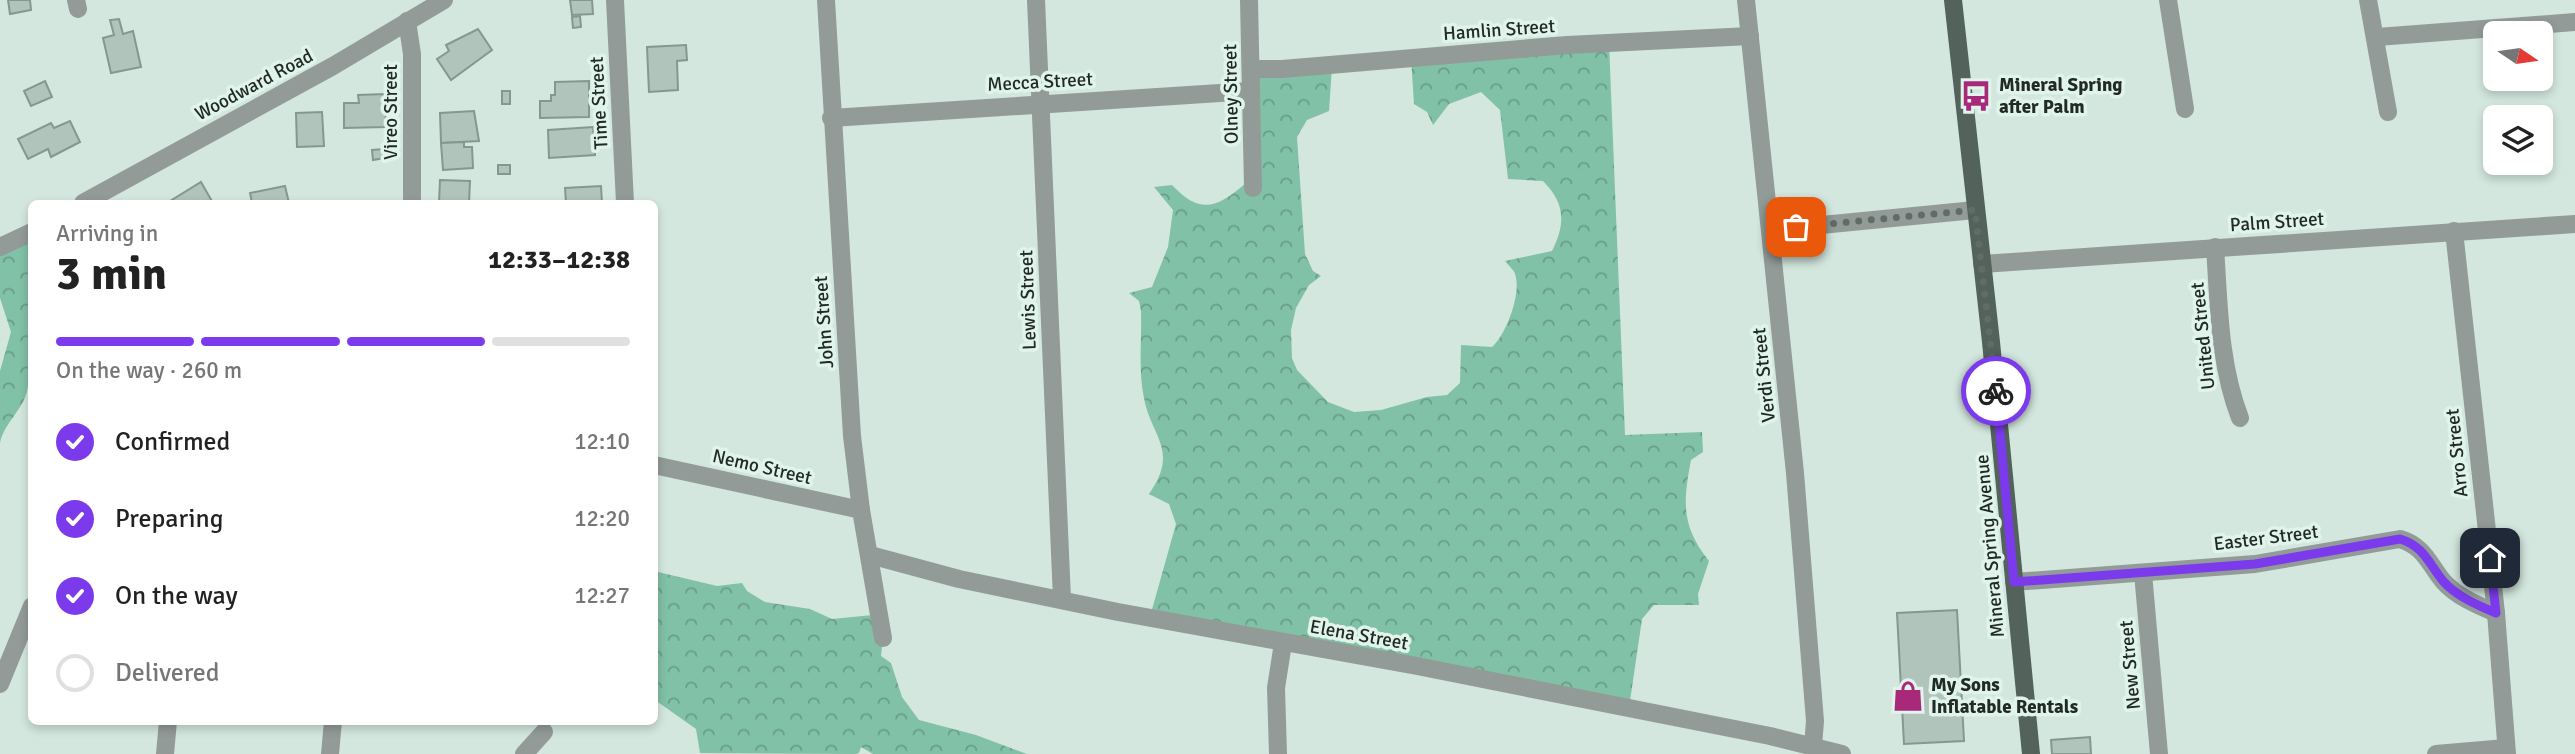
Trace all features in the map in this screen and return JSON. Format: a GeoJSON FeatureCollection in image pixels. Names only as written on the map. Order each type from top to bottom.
{"type":"FeatureCollection","features":[{"type":"Feature","properties":{"kind":"main road","name":"Mineral Spring Avenue"},"geometry":{"type":"LineString","coordinates":[[1953,0],[2031,754]]}},
{"type":"Feature","properties":{"kind":"street","name":"Woodward Road"},"geometry":{"type":"LineString","coordinates":[[109,196],[444,0]]}},
{"type":"Feature","properties":{"kind":"street","name":"Time Street"},"geometry":{"type":"LineString","coordinates":[[615,0],[625,200]]}},
{"type":"Feature","properties":{"kind":"street","name":"John Street"},"geometry":{"type":"LineString","coordinates":[[826,0],[852,436],[860,510],[883,638]]}},
{"type":"Feature","properties":{"kind":"street","name":"Lewis Street"},"geometry":{"type":"LineString","coordinates":[[1036,0],[1062,599]]}},
{"type":"Feature","properties":{"kind":"street","name":"Olney Street"},"geometry":{"type":"LineString","coordinates":[[1249,0],[1254,188]]}},
{"type":"Feature","properties":{"kind":"street","name":"Verdi Street"},"geometry":{"type":"LineString","coordinates":[[1746,0],[1795,472],[1815,721],[1813,746]]}},
{"type":"Feature","properties":{"kind":"street"},"geometry":{"type":"LineString","coordinates":[[2168,0],[2185,109]]}},
{"type":"Feature","properties":{"kind":"street"},"geometry":{"type":"LineString","coordinates":[[2368,0],[2377,37],[2388,112]]}},
{"type":"Feature","properties":{"kind":"street","name":"Vireo Street"},"geometry":{"type":"LineString","coordinates":[[407,21],[412,54],[412,200]]}},
{"type":"Feature","properties":{"kind":"street"},"geometry":{"type":"LineString","coordinates":[[2377,37],[2575,22]]}},
{"type":"Feature","properties":{"kind":"street","name":"Hamlin Street"},"geometry":{"type":"LineString","coordinates":[[1252,69],[1567,45],[1749,36]]}},
{"type":"Feature","properties":{"kind":"street","name":"Mecca Street"},"geometry":{"type":"LineString","coordinates":[[831,118],[1251,90]]}},
{"type":"Feature","properties":{"kind":"street"},"geometry":{"type":"LineString","coordinates":[[1770,230],[1975,210]]}},
{"type":"Feature","properties":{"kind":"street","name":"Palm Street"},"geometry":{"type":"LineString","coordinates":[[1982,264],[2575,224]]}},
{"type":"Feature","properties":{"kind":"street","name":"Arro Street"},"geometry":{"type":"LineString","coordinates":[[2454,231],[2496,613],[2507,751]]}},
{"type":"Feature","properties":{"kind":"street"},"geometry":{"type":"LineString","coordinates":[[0,247],[28,234]]}},
{"type":"Feature","properties":{"kind":"street","name":"United Street"},"geometry":{"type":"LineString","coordinates":[[2215,247],[2227,377],[2240,418]]}},
{"type":"Feature","properties":{"kind":"street","name":"Nemo Street"},"geometry":{"type":"LineString","coordinates":[[658,466],[860,510]]}},
{"type":"Feature","properties":{"kind":"street","name":"Easter Street"},"geometry":{"type":"LineString","coordinates":[[2014,582],[2291,560],[2400,539],[2418,547],[2444,582],[2457,593],[2496,613]]}},
{"type":"Feature","properties":{"kind":"street","name":"Elena Street"},"geometry":{"type":"LineString","coordinates":[[870,555],[959,579],[1283,643],[1417,666],[1842,754]]}},
{"type":"Feature","properties":{"kind":"street","name":"New Street"},"geometry":{"type":"LineString","coordinates":[[2143,573],[2159,754]]}},
{"type":"Feature","properties":{"kind":"street"},"geometry":{"type":"LineString","coordinates":[[0,684],[28,616]]}},
{"type":"Feature","properties":{"kind":"street"},"geometry":{"type":"LineString","coordinates":[[1278,754],[1276,688],[1283,643]]}},
{"type":"Feature","properties":{"kind":"street"},"geometry":{"type":"LineString","coordinates":[[165,754],[168,725]]}},
{"type":"Feature","properties":{"kind":"street"},"geometry":{"type":"LineString","coordinates":[[330,754],[333,725]]}},
{"type":"Feature","properties":{"kind":"street"},"geometry":{"type":"LineString","coordinates":[[524,754],[544,732]]}},
{"type":"Feature","properties":{"kind":"street"},"geometry":{"type":"LineString","coordinates":[[2436,754],[2507,751]]}},
{"type":"Feature","properties":{"kind":"green space"},"geometry":{"type":"Polygon","coordinates":[[[1609,43],[1625,435],[1702,432],[1703,452],[1691,460],[1686,489],[1686,513],[1693,536],[1709,561],[1698,594],[1699,605],[1654,605],[1642,619],[1629,708],[1151,613],[1176,524],[1169,504],[1149,494],[1158,479],[1163,455],[1147,412],[1142,388],[1139,301],[1129,293],[1152,287],[1168,247],[1173,210],[1154,187],[1172,185],[1192,201],[1209,205],[1227,198],[1246,183],[1248,69],[1332,67],[1329,111],[1307,120],[1297,137],[1305,254],[1313,271],[1321,276],[1309,285],[1296,308],[1291,330],[1292,358],[1297,370],[1328,402],[1354,412],[1381,410],[1427,397],[1447,395],[1460,383],[1461,345],[1492,347],[1507,324],[1517,282],[1514,272],[1505,261],[1552,251],[1560,231],[1559,205],[1543,181],[1508,179],[1500,110],[1481,92],[1449,104],[1433,125],[1427,112],[1414,104],[1411,58],[1609,43]]]}},
{"type":"Feature","properties":{"kind":"green space"},"geometry":{"type":"Polygon","coordinates":[[[28,228],[28,386],[25,398],[5,429],[0,443],[0,371],[11,332],[0,298],[0,239],[28,228]]]}},
{"type":"Feature","properties":{"kind":"green space"},"geometry":{"type":"Polygon","coordinates":[[[658,572],[717,586],[742,583],[747,591],[765,602],[810,609],[832,619],[873,615],[883,638],[881,656],[891,663],[902,697],[919,720],[976,735],[1027,754],[873,754],[861,747],[856,754],[700,753],[696,729],[658,702],[658,572]]]}},
{"type":"Feature","properties":{"kind":"building"},"geometry":{"type":"Polygon","coordinates":[[[8,0],[30,0],[31,10],[10,14],[8,0]]]}},
{"type":"Feature","properties":{"kind":"building"},"geometry":{"type":"Polygon","coordinates":[[[570,0],[592,0],[593,14],[572,15],[570,0]]]}},
{"type":"Feature","properties":{"kind":"building"},"geometry":{"type":"Polygon","coordinates":[[[580,16],[581,27],[573,28],[572,17],[580,16]]]}},
{"type":"Feature","properties":{"kind":"building"},"geometry":{"type":"Polygon","coordinates":[[[119,19],[123,34],[133,31],[141,67],[111,73],[103,38],[114,35],[110,20],[119,19]]]}},
{"type":"Feature","properties":{"kind":"building"},"geometry":{"type":"Polygon","coordinates":[[[478,29],[492,50],[451,80],[437,59],[449,51],[446,45],[478,29]]]}},
{"type":"Feature","properties":{"kind":"building"},"geometry":{"type":"Polygon","coordinates":[[[686,45],[687,60],[677,61],[678,90],[649,92],[647,47],[686,45]]]}},
{"type":"Feature","properties":{"kind":"building"},"geometry":{"type":"Polygon","coordinates":[[[45,81],[52,97],[31,106],[24,91],[45,81]]]}},
{"type":"Feature","properties":{"kind":"building"},"geometry":{"type":"Polygon","coordinates":[[[589,81],[589,117],[540,118],[540,101],[551,101],[551,95],[555,95],[555,82],[589,81]]]}},
{"type":"Feature","properties":{"kind":"building"},"geometry":{"type":"Polygon","coordinates":[[[502,91],[510,91],[510,104],[502,104],[502,91]]]}},
{"type":"Feature","properties":{"kind":"building"},"geometry":{"type":"Polygon","coordinates":[[[385,94],[386,127],[344,128],[344,103],[359,103],[358,95],[385,94]]]}},
{"type":"Feature","properties":{"kind":"building"},"geometry":{"type":"Polygon","coordinates":[[[474,111],[479,141],[441,143],[440,113],[474,111]]]}},
{"type":"Feature","properties":{"kind":"building"},"geometry":{"type":"Polygon","coordinates":[[[322,112],[324,146],[297,147],[296,113],[322,112]]]}},
{"type":"Feature","properties":{"kind":"building"},"geometry":{"type":"Polygon","coordinates":[[[70,121],[80,142],[51,157],[48,149],[28,159],[18,139],[51,123],[54,128],[70,121]]]}},
{"type":"Feature","properties":{"kind":"building"},"geometry":{"type":"Polygon","coordinates":[[[593,127],[595,155],[549,158],[548,130],[593,127]]]}},
{"type":"Feature","properties":{"kind":"building"},"geometry":{"type":"Polygon","coordinates":[[[464,142],[464,147],[472,147],[473,168],[443,170],[441,143],[464,142]]]}},
{"type":"Feature","properties":{"kind":"building"},"geometry":{"type":"Polygon","coordinates":[[[384,149],[385,158],[373,160],[372,150],[384,149]]]}},
{"type":"Feature","properties":{"kind":"building"},"geometry":{"type":"Polygon","coordinates":[[[498,165],[510,165],[510,174],[498,174],[498,165]]]}},
{"type":"Feature","properties":{"kind":"building"},"geometry":{"type":"Polygon","coordinates":[[[440,180],[470,181],[469,200],[439,200],[440,180]]]}},
{"type":"Feature","properties":{"kind":"building"},"geometry":{"type":"Polygon","coordinates":[[[201,182],[211,200],[172,200],[201,182]]]}},
{"type":"Feature","properties":{"kind":"building"},"geometry":{"type":"Polygon","coordinates":[[[285,186],[288,200],[251,200],[250,193],[285,186]]]}},
{"type":"Feature","properties":{"kind":"building"},"geometry":{"type":"Polygon","coordinates":[[[601,186],[602,200],[566,200],[565,188],[601,186]]]}},
{"type":"Feature","properties":{"kind":"building"},"geometry":{"type":"Polygon","coordinates":[[[1957,610],[1964,741],[1904,744],[1897,613],[1957,610]]]}},
{"type":"Feature","properties":{"kind":"building"},"geometry":{"type":"Polygon","coordinates":[[[2090,737],[2091,754],[2052,754],[2051,740],[2090,737]]]}},
{"type":"Feature","properties":{"kind":"way so far"},"geometry":{"type":"LineString","coordinates":[[1796,227],[1975,210],[1996,391]]}},
{"type":"Feature","properties":{"kind":"place","name":"Mineral Spring after Palm"},"geometry":{"type":"Point","coordinates":[1976,96]}},
{"type":"Feature","properties":{"kind":"place","name":"My Sons Inflatable Rentals"},"geometry":{"type":"Point","coordinates":[1908,696]}},
{"type":"Feature","properties":{"kind":"route"},"geometry":{"type":"LineString","coordinates":[[1996,391],[2014,582],[2291,560],[2400,539],[2418,547],[2444,582],[2457,593],[2496,613],[2490,558]]}}]}
